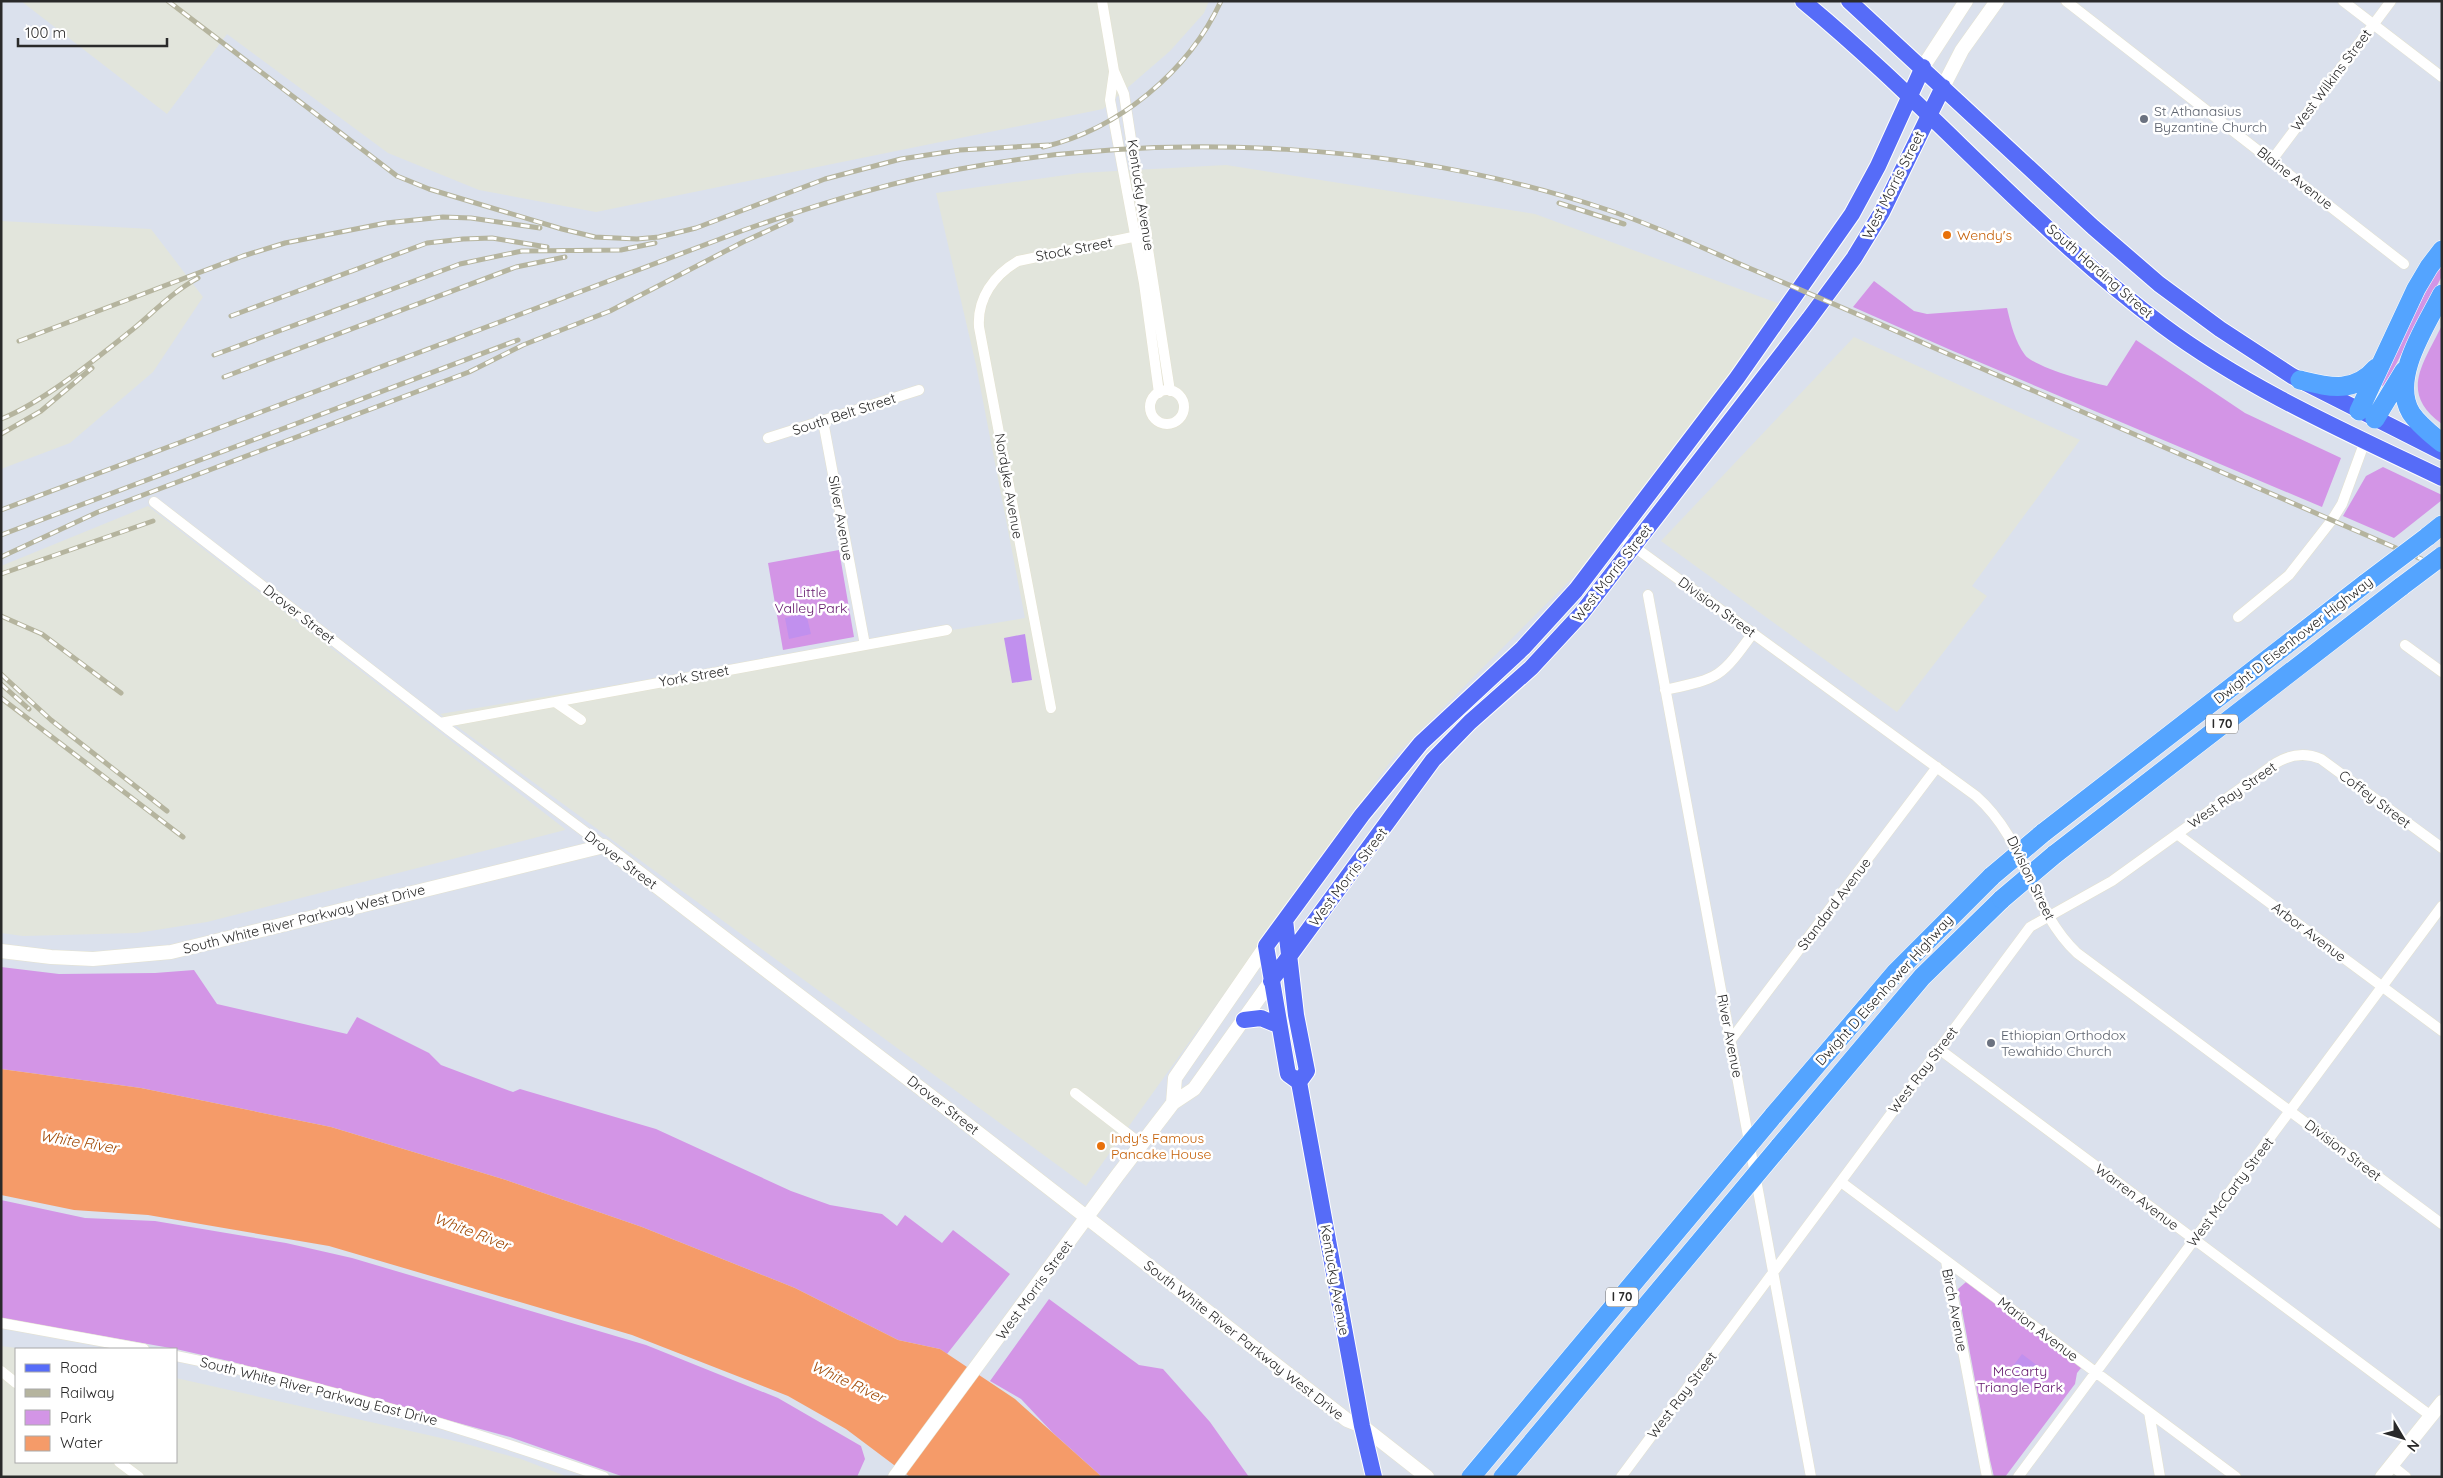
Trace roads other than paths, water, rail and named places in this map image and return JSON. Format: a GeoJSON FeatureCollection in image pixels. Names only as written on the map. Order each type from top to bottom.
{"type":"FeatureCollection","features":[{"type":"Feature","properties":{"kind":"highway"},"geometry":{"type":"LineString","coordinates":[[2367,415],[2381,361],[2422,278],[2442,250]]}},
{"type":"Feature","properties":{"kind":"highway"},"geometry":{"type":"LineString","coordinates":[[2367,415],[2409,362],[2442,294]]}},
{"type":"Feature","properties":{"kind":"highway"},"geometry":{"type":"LineString","coordinates":[[2300,380],[2332,388],[2351,386],[2370,375],[2381,361]]}},
{"type":"Feature","properties":{"kind":"highway"},"geometry":{"type":"LineString","coordinates":[[2409,362],[2404,391],[2409,409],[2416,421],[2442,443]]}},
{"type":"Feature","properties":{"kind":"highway","name":"Dwight D Eisenhower Highway"},"geometry":{"type":"LineString","coordinates":[[1471,1477],[1896,972],[1992,876],[2043,833],[2442,525]]}},
{"type":"Feature","properties":{"kind":"highway","name":"Dwight D Eisenhower Highway"},"geometry":{"type":"LineString","coordinates":[[1503,1477],[1922,977],[2002,898],[2054,854],[2442,556]]}},
{"type":"Feature","properties":{"kind":"highway"},"geometry":{"type":"LineString","coordinates":[[2396,591],[2442,560]]}},
{"type":"Feature","properties":{"kind":"main road","name":"South Harding Street"},"geometry":{"type":"LineString","coordinates":[[1803,1],[2088,264],[2164,326],[2214,361],[2257,387],[2442,478]]}},
{"type":"Feature","properties":{"kind":"main road","name":"South Harding Street"},"geometry":{"type":"LineString","coordinates":[[1849,1],[2114,246],[2159,284],[2220,329],[2300,380],[2442,452]]}},
{"type":"Feature","properties":{"kind":"main road","name":"West Morris Street"},"geometry":{"type":"LineString","coordinates":[[1266,946],[1396,773],[1434,730],[1511,660],[1545,626],[1576,590],[1737,378],[1833,244],[1869,184],[1922,67]]}},
{"type":"Feature","properties":{"kind":"main road","name":"West Morris Street"},"geometry":{"type":"LineString","coordinates":[[1271,981],[1408,793],[1445,747],[1531,668],[1581,614],[1854,258],[1882,212],[1942,87]]}},
{"type":"Feature","properties":{"kind":"main road"},"geometry":{"type":"LineString","coordinates":[[2364,440],[2367,415]]}},
{"type":"Feature","properties":{"kind":"main road"},"geometry":{"type":"LineString","coordinates":[[1494,702],[1496,687],[1535,650],[1545,626]]}},
{"type":"Feature","properties":{"kind":"main road"},"geometry":{"type":"LineString","coordinates":[[1408,793],[1408,784],[1418,766],[1461,720],[1465,700]]}},
{"type":"Feature","properties":{"kind":"main road","name":"Kentucky Avenue"},"geometry":{"type":"LineString","coordinates":[[1285,920],[1296,1015],[1307,1071],[1299,1082]]}},
{"type":"Feature","properties":{"kind":"main road","name":"Kentucky Avenue"},"geometry":{"type":"LineString","coordinates":[[1266,946],[1278,1025],[1288,1074],[1299,1082],[1362,1426],[1374,1477]]}},
{"type":"Feature","properties":{"kind":"main road"},"geometry":{"type":"LineString","coordinates":[[1244,1020],[1261,1018],[1278,1025]]}},
{"type":"Feature","properties":{"kind":"street","name":"Kentucky Avenue"},"geometry":{"type":"LineString","coordinates":[[1102,1],[1114,71],[1124,94],[1170,391]]}},
{"type":"Feature","properties":{"kind":"street","name":"West Morris Street"},"geometry":{"type":"LineString","coordinates":[[1922,67],[1966,1]]}},
{"type":"Feature","properties":{"kind":"street","name":"West Morris Street"},"geometry":{"type":"LineString","coordinates":[[1942,87],[1962,50],[1997,1]]}},
{"type":"Feature","properties":{"kind":"street","name":"Blaine Avenue"},"geometry":{"type":"LineString","coordinates":[[2066,1],[2404,264]]}},
{"type":"Feature","properties":{"kind":"street"},"geometry":{"type":"LineString","coordinates":[[2343,1],[2442,77]]}},
{"type":"Feature","properties":{"kind":"street","name":"West Wilkins Street"},"geometry":{"type":"LineString","coordinates":[[2272,160],[2391,1]]}},
{"type":"Feature","properties":{"kind":"street"},"geometry":{"type":"LineString","coordinates":[[1114,71],[1110,100],[1144,283],[1159,392],[1152,401],[1151,412],[1157,421],[1168,424],[1178,420],[1184,411],[1183,400],[1175,392],[1159,392]]}},
{"type":"Feature","properties":{"kind":"street","name":"Stock Street"},"geometry":{"type":"LineString","coordinates":[[1003,271],[1018,261],[1029,257],[1147,234]]}},
{"type":"Feature","properties":{"kind":"street","name":"Nordyke Avenue"},"geometry":{"type":"LineString","coordinates":[[1003,271],[985,295],[980,309],[979,327],[1051,708]]}},
{"type":"Feature","properties":{"kind":"street","name":"South Belt Street"},"geometry":{"type":"LineString","coordinates":[[768,438],[919,390]]}},
{"type":"Feature","properties":{"kind":"street","name":"Silver Avenue"},"geometry":{"type":"LineString","coordinates":[[823,422],[864,645]]}},
{"type":"Feature","properties":{"kind":"street"},"geometry":{"type":"LineString","coordinates":[[2238,618],[2296,567],[2332,520],[2342,504],[2364,440]]}},
{"type":"Feature","properties":{"kind":"street","name":"Drover Street"},"geometry":{"type":"LineString","coordinates":[[154,502],[1086,1218]]}},
{"type":"Feature","properties":{"kind":"street","name":"Division Street"},"geometry":{"type":"LineString","coordinates":[[1618,535],[1976,796],[2002,823],[2014,842],[2048,916],[2061,936],[2081,956],[2442,1224]]}},
{"type":"Feature","properties":{"kind":"street","name":"River Avenue"},"geometry":{"type":"LineString","coordinates":[[1648,595],[1811,1477]]}},
{"type":"Feature","properties":{"kind":"street","name":"York Street"},"geometry":{"type":"LineString","coordinates":[[440,723],[947,630]]}},
{"type":"Feature","properties":{"kind":"street"},"geometry":{"type":"LineString","coordinates":[[1665,690],[1703,682],[1720,673],[1731,663],[1752,633]]}},
{"type":"Feature","properties":{"kind":"street"},"geometry":{"type":"LineString","coordinates":[[2406,645],[2442,672]]}},
{"type":"Feature","properties":{"kind":"street"},"geometry":{"type":"LineString","coordinates":[[556,702],[581,720]]}},
{"type":"Feature","properties":{"kind":"street","name":"West Ray Street"},"geometry":{"type":"LineString","coordinates":[[1621,1477],[2026,932],[2048,916],[2104,886],[2276,763],[2296,755],[2306,755]]}},
{"type":"Feature","properties":{"kind":"street","name":"Coffey Street"},"geometry":{"type":"LineString","coordinates":[[2306,755],[2321,759],[2442,848]]}},
{"type":"Feature","properties":{"kind":"street","name":"Standard Avenue"},"geometry":{"type":"LineString","coordinates":[[1730,1041],[1937,766]]}},
{"type":"Feature","properties":{"kind":"street","name":"Arbor Avenue"},"geometry":{"type":"LineString","coordinates":[[2177,834],[2442,1031]]}},
{"type":"Feature","properties":{"kind":"street","name":"South White River Parkway West Drive"},"geometry":{"type":"LineString","coordinates":[[1,951],[51,957],[93,958],[171,952],[604,846]]}},
{"type":"Feature","properties":{"kind":"street","name":"West McCarty Street"},"geometry":{"type":"LineString","coordinates":[[2018,1477],[2442,906]]}},
{"type":"Feature","properties":{"kind":"street","name":"West Morris Street"},"geometry":{"type":"LineString","coordinates":[[1172,1103],[1175,1078],[1266,946]]}},
{"type":"Feature","properties":{"kind":"street","name":"West Morris Street"},"geometry":{"type":"LineString","coordinates":[[895,1477],[1172,1103],[1194,1089],[1271,981]]}},
{"type":"Feature","properties":{"kind":"street","name":"Warren Avenue"},"geometry":{"type":"LineString","coordinates":[[1939,1049],[2431,1416]]}},
{"type":"Feature","properties":{"kind":"street"},"geometry":{"type":"LineString","coordinates":[[1075,1093],[1141,1144]]}},
{"type":"Feature","properties":{"kind":"street","name":"Marion Avenue"},"geometry":{"type":"LineString","coordinates":[[1840,1182],[2236,1477]]}},
{"type":"Feature","properties":{"kind":"street","name":"South White River Parkway West Drive"},"geometry":{"type":"LineString","coordinates":[[1086,1218],[1347,1420],[1362,1426],[1427,1477]]}},
{"type":"Feature","properties":{"kind":"street","name":"Birch Avenue"},"geometry":{"type":"LineString","coordinates":[[1946,1261],[1986,1477]]}},
{"type":"Feature","properties":{"kind":"street"},"geometry":{"type":"LineString","coordinates":[[1,1323],[138,1348]]}},
{"type":"Feature","properties":{"kind":"street","name":"South White River Parkway East Drive"},"geometry":{"type":"LineString","coordinates":[[178,1356],[280,1379],[406,1412],[604,1477]]}},
{"type":"Feature","properties":{"kind":"street"},"geometry":{"type":"LineString","coordinates":[[1,1371],[15,1382]]}},
{"type":"Feature","properties":{"kind":"street"},"geometry":{"type":"LineString","coordinates":[[2382,1477],[2442,1402]]}},
{"type":"Feature","properties":{"kind":"street"},"geometry":{"type":"LineString","coordinates":[[2149,1412],[2160,1477]]}},
{"type":"Feature","properties":{"kind":"street"},"geometry":{"type":"LineString","coordinates":[[120,1463],[139,1477]]}},
{"type":"Feature","properties":{"kind":"street"},"geometry":{"type":"LineString","coordinates":[[2391,1465],[2406,1477]]}},
{"type":"Feature","properties":{"kind":"water","name":"White River"},"geometry":{"type":"Polygon","coordinates":[[[1,1069],[141,1088],[331,1127],[506,1180],[642,1227],[795,1288],[898,1340],[940,1349],[1015,1399],[1102,1477],[910,1477],[846,1429],[788,1396],[632,1335],[329,1246],[148,1215],[74,1210],[1,1195],[1,1069]]]}},
{"type":"Feature","properties":{"kind":"railway"},"geometry":{"type":"LineString","coordinates":[[168,1],[397,176],[429,189],[595,237],[637,239],[659,237],[696,228],[825,179],[901,159],[960,150],[1049,145]]}},
{"type":"Feature","properties":{"kind":"railway"},"geometry":{"type":"LineString","coordinates":[[1043,147],[1071,139],[1098,127],[1124,112],[1148,94],[1190,51],[1207,27],[1221,1]]}},
{"type":"Feature","properties":{"kind":"railway"},"geometry":{"type":"LineString","coordinates":[[1,510],[744,230],[824,203],[960,169],[1039,157],[1121,149],[1203,147],[1287,149],[1369,157],[1451,169],[1531,187],[1608,210],[1644,223],[1868,319],[2442,568]]}},
{"type":"Feature","properties":{"kind":"railway"},"geometry":{"type":"LineString","coordinates":[[1559,203],[1624,224]]}},
{"type":"Feature","properties":{"kind":"railway"},"geometry":{"type":"LineString","coordinates":[[19,341],[243,256],[285,243],[386,223],[443,217],[471,218],[540,228]]}},
{"type":"Feature","properties":{"kind":"railway"},"geometry":{"type":"LineString","coordinates":[[1,557],[98,512],[469,372],[523,345],[610,311],[743,242],[791,220]]}},
{"type":"Feature","properties":{"kind":"railway"},"geometry":{"type":"LineString","coordinates":[[231,316],[427,243],[492,238],[547,247]]}},
{"type":"Feature","properties":{"kind":"railway"},"geometry":{"type":"LineString","coordinates":[[214,355],[460,264],[522,251],[621,250],[655,243]]}},
{"type":"Feature","properties":{"kind":"railway"},"geometry":{"type":"LineString","coordinates":[[224,377],[516,267],[565,257]]}},
{"type":"Feature","properties":{"kind":"railway"},"geometry":{"type":"LineString","coordinates":[[1,419],[17,412],[69,379],[132,330],[171,296],[198,278]]}},
{"type":"Feature","properties":{"kind":"railway"},"geometry":{"type":"LineString","coordinates":[[1,535],[518,340]]}},
{"type":"Feature","properties":{"kind":"railway"},"geometry":{"type":"LineString","coordinates":[[1,434],[41,411],[92,368]]}},
{"type":"Feature","properties":{"kind":"railway"},"geometry":{"type":"LineString","coordinates":[[1,574],[153,521]]}},
{"type":"Feature","properties":{"kind":"railway"},"geometry":{"type":"LineString","coordinates":[[1,616],[42,634],[121,693]]}},
{"type":"Feature","properties":{"kind":"railway"},"geometry":{"type":"LineString","coordinates":[[1,674],[51,720],[167,811]]}},
{"type":"Feature","properties":{"kind":"railway"},"geometry":{"type":"LineString","coordinates":[[1,684],[29,709]]}},
{"type":"Feature","properties":{"kind":"railway"},"geometry":{"type":"LineString","coordinates":[[1,698],[183,837]]}},
{"type":"Feature","properties":{"kind":"place","name":"St Athanasius Byzantine Church"},"geometry":{"type":"Point","coordinates":[2144,119]}},
{"type":"Feature","properties":{"kind":"place","name":"Wendy's"},"geometry":{"type":"Point","coordinates":[1947,235]}},
{"type":"Feature","properties":{"kind":"place","name":"Ethiopian Orthodox Tewahido Church"},"geometry":{"type":"Point","coordinates":[1991,1043]}},
{"type":"Feature","properties":{"kind":"place","name":"Indy's Famous Pancake House"},"geometry":{"type":"Point","coordinates":[1101,1146]}},
{"type":"Feature","properties":{"kind":"park label","name":"Little Valley Park"},"geometry":{"type":"Point","coordinates":[811,600]}},
{"type":"Feature","properties":{"kind":"park label","name":"McCarty Triangle Park"},"geometry":{"type":"Point","coordinates":[2020,1379]}}]}
